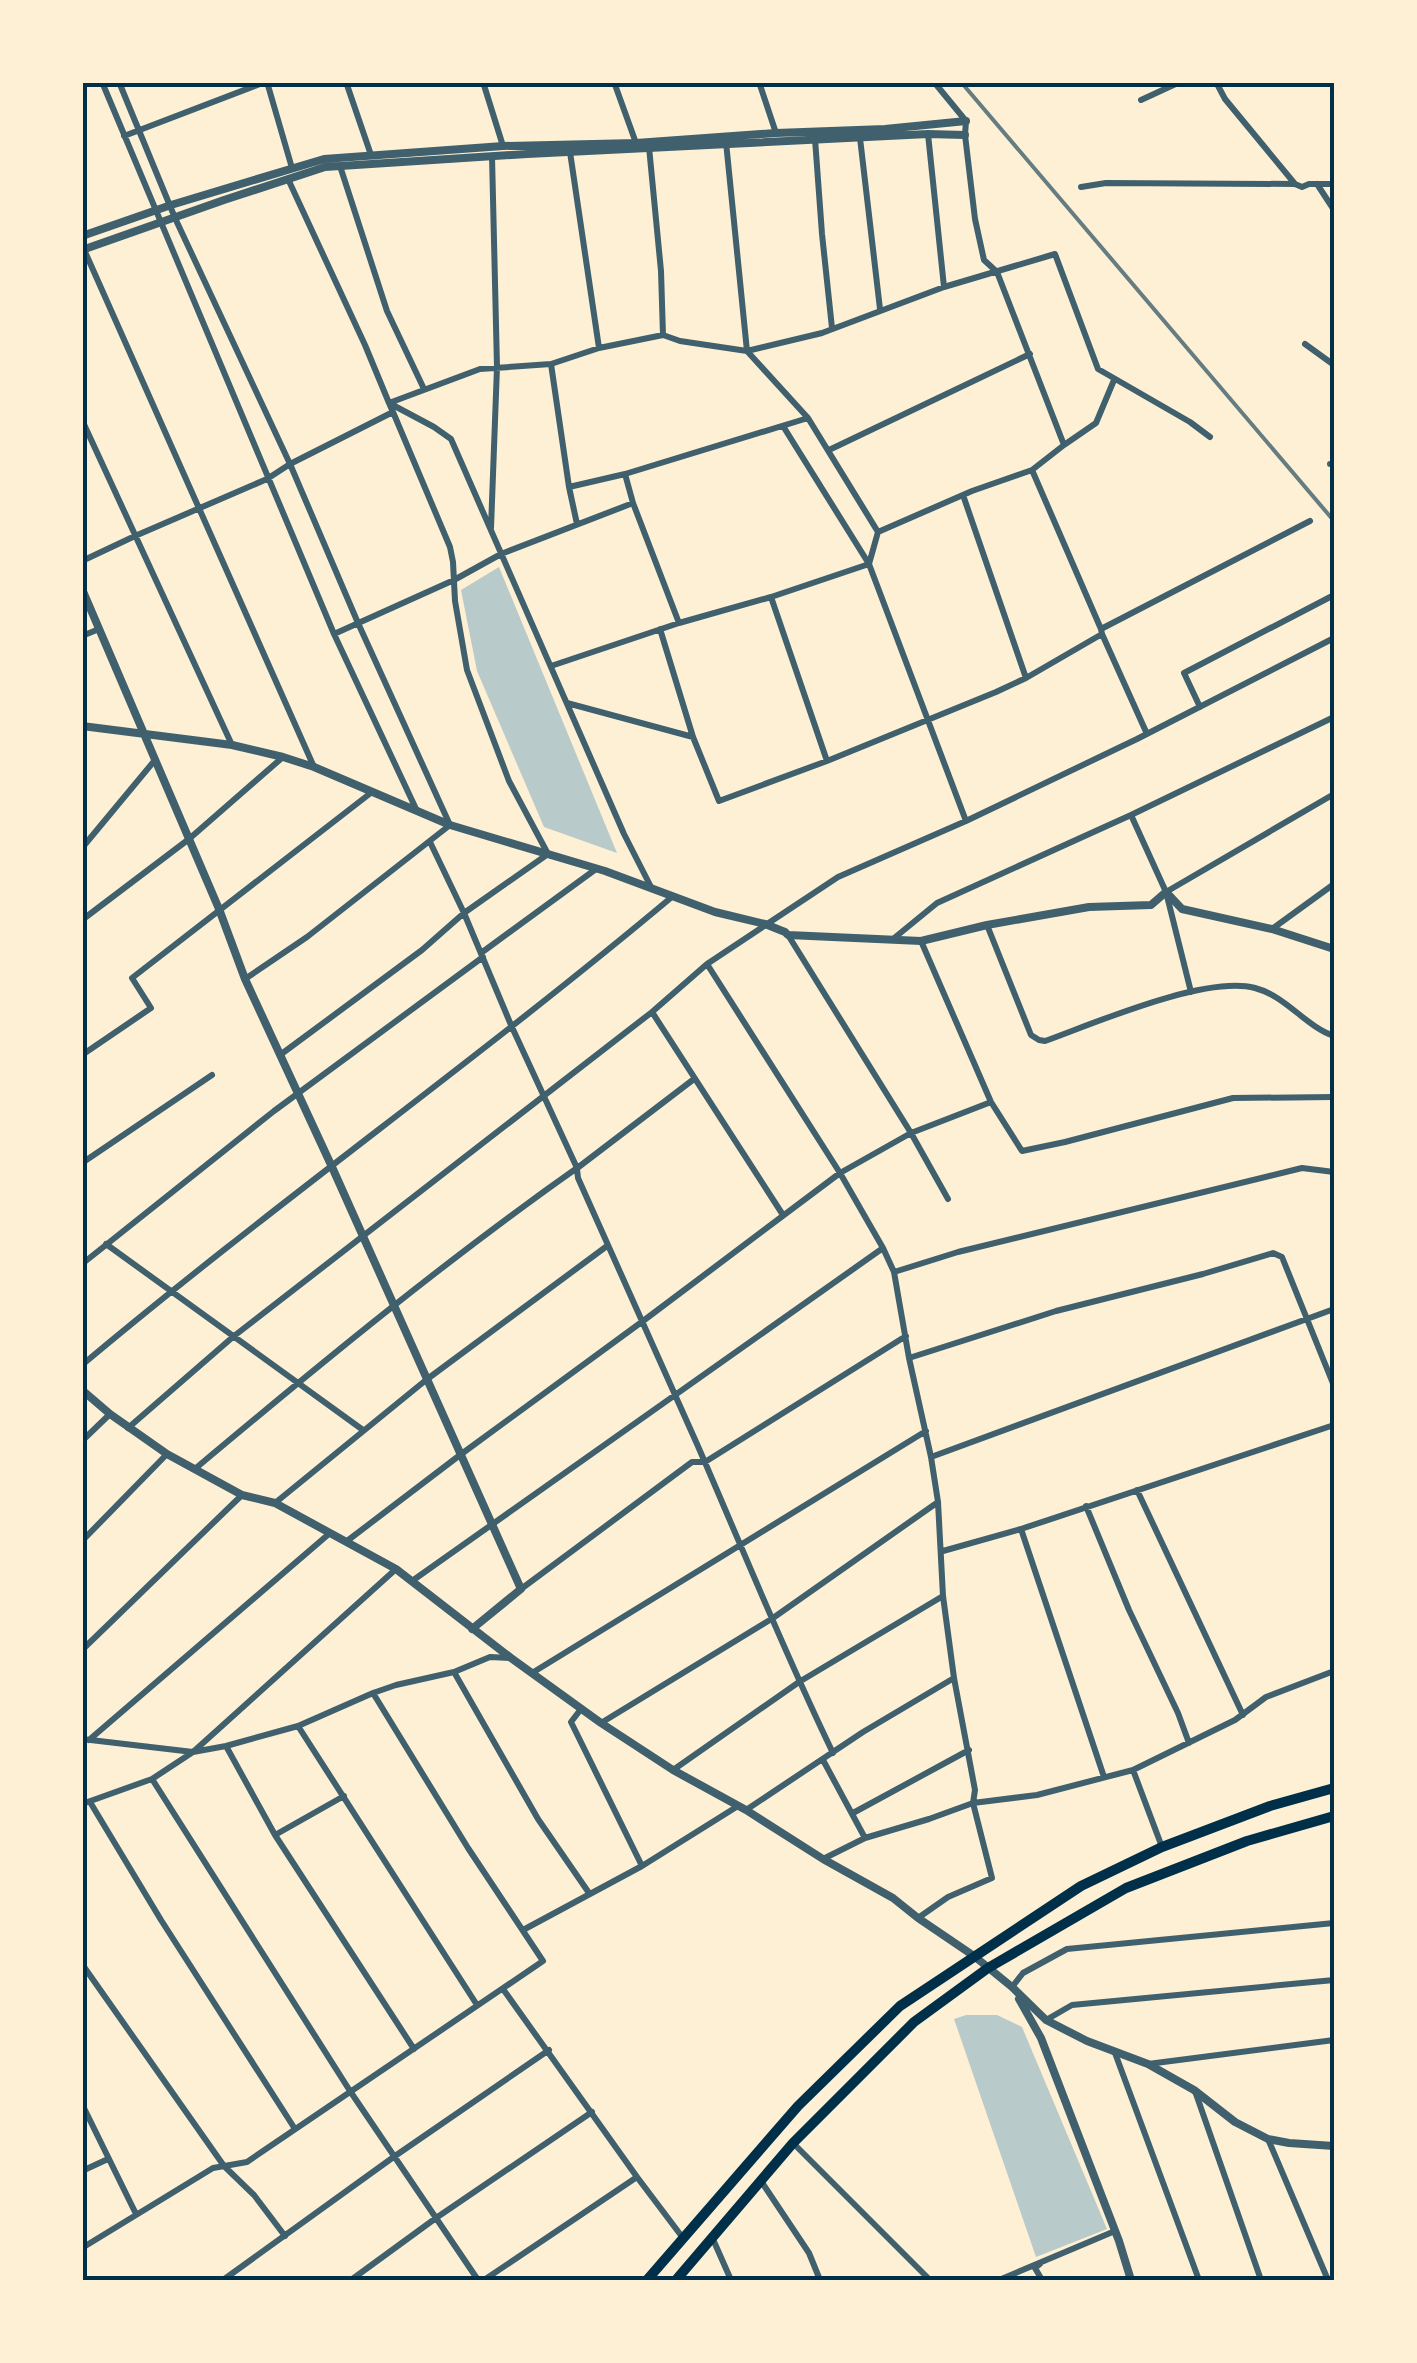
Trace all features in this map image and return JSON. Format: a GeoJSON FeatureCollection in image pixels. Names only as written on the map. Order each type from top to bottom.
{"type":"FeatureCollection","features":[{"type":"Feature","properties":{"kind":"highway"},"geometry":{"type":"LineString","coordinates":[[647,2280],[798,2106],[900,2006],[1081,1886],[1162,1847],[1270,1806],[1334,1788]]}},
{"type":"Feature","properties":{"kind":"highway"},"geometry":{"type":"LineString","coordinates":[[676,2280],[794,2144],[914,2022],[988,1968],[1126,1888],[1246,1840],[1334,1816]]}},
{"type":"Feature","properties":{"kind":"street"},"geometry":{"type":"LineString","coordinates":[[102,82],[267,479],[417,812]]}},
{"type":"Feature","properties":{"kind":"street"},"geometry":{"type":"LineString","coordinates":[[119,82],[170,205],[450,826]]}},
{"type":"Feature","properties":{"kind":"street"},"geometry":{"type":"LineString","coordinates":[[124,136],[266,82],[292,168]]}},
{"type":"Feature","properties":{"kind":"street"},"geometry":{"type":"LineString","coordinates":[[346,82],[371,154]]}},
{"type":"Feature","properties":{"kind":"street"},"geometry":{"type":"LineString","coordinates":[[483,82],[503,146]]}},
{"type":"Feature","properties":{"kind":"street"},"geometry":{"type":"LineString","coordinates":[[614,82],[636,143]]}},
{"type":"Feature","properties":{"kind":"street"},"geometry":{"type":"LineString","coordinates":[[759,82],[776,133]]}},
{"type":"Feature","properties":{"kind":"street"},"geometry":{"type":"LineString","coordinates":[[934,82],[966,121],[975,220],[984,260],[997,272],[1064,444]]}},
{"type":"Feature","properties":{"kind":"street"},"geometry":{"type":"LineString","coordinates":[[1141,100],[1180,82]]}},
{"type":"Feature","properties":{"kind":"street"},"geometry":{"type":"LineString","coordinates":[[1216,82],[1225,99],[1295,184]]}},
{"type":"Feature","properties":{"kind":"street"},"geometry":{"type":"LineString","coordinates":[[726,140],[776,133],[885,130],[966,121]]}},
{"type":"Feature","properties":{"kind":"street"},"geometry":{"type":"LineString","coordinates":[[928,134],[944,286]]}},
{"type":"Feature","properties":{"kind":"street"},"geometry":{"type":"LineString","coordinates":[[314,767],[83,248],[325,167],[726,140],[965,135]]}},
{"type":"Feature","properties":{"kind":"street"},"geometry":{"type":"LineString","coordinates":[[860,138],[880,309]]}},
{"type":"Feature","properties":{"kind":"street"},"geometry":{"type":"LineString","coordinates":[[726,140],[747,352],[808,418],[878,532]]}},
{"type":"Feature","properties":{"kind":"street"},"geometry":{"type":"LineString","coordinates":[[815,140],[832,328]]}},
{"type":"Feature","properties":{"kind":"street"},"geometry":{"type":"LineString","coordinates":[[82,236],[324,159],[503,146],[649,145]]}},
{"type":"Feature","properties":{"kind":"street"},"geometry":{"type":"LineString","coordinates":[[649,145],[662,271],[663,335]]}},
{"type":"Feature","properties":{"kind":"street"},"geometry":{"type":"LineString","coordinates":[[570,152],[599,348]]}},
{"type":"Feature","properties":{"kind":"street"},"geometry":{"type":"LineString","coordinates":[[490,530],[497,367],[492,156]]}},
{"type":"Feature","properties":{"kind":"street"},"geometry":{"type":"LineString","coordinates":[[340,166],[387,311],[424,388]]}},
{"type":"Feature","properties":{"kind":"street"},"geometry":{"type":"LineString","coordinates":[[288,178],[366,345],[450,547],[467,670],[509,781],[548,854]]}},
{"type":"Feature","properties":{"kind":"street"},"geometry":{"type":"LineString","coordinates":[[1082,187],[1106,182],[1302,187],[1334,184]]}},
{"type":"Feature","properties":{"kind":"street"},"geometry":{"type":"LineString","coordinates":[[1318,184],[1334,210]]}},
{"type":"Feature","properties":{"kind":"street"},"geometry":{"type":"LineString","coordinates":[[389,403],[480,369],[551,364],[599,348],[663,335],[747,352],[832,328],[944,286],[1055,254],[1098,369],[1210,437]]}},
{"type":"Feature","properties":{"kind":"street"},"geometry":{"type":"LineString","coordinates":[[1305,344],[1334,365]]}},
{"type":"Feature","properties":{"kind":"street"},"geometry":{"type":"LineString","coordinates":[[828,450],[1030,354]]}},
{"type":"Feature","properties":{"kind":"street"},"geometry":{"type":"LineString","coordinates":[[551,364],[577,524]]}},
{"type":"Feature","properties":{"kind":"street"},"geometry":{"type":"LineString","coordinates":[[868,564],[878,532],[963,494],[1032,470],[1096,424],[1114,380]]}},
{"type":"Feature","properties":{"kind":"street"},"geometry":{"type":"LineString","coordinates":[[389,403],[451,439],[624,834],[652,888]]}},
{"type":"Feature","properties":{"kind":"street"},"geometry":{"type":"LineString","coordinates":[[82,561],[267,479],[393,412]]}},
{"type":"Feature","properties":{"kind":"street"},"geometry":{"type":"LineString","coordinates":[[568,487],[625,474],[808,418]]}},
{"type":"Feature","properties":{"kind":"street"},"geometry":{"type":"LineString","coordinates":[[82,420],[232,745]]}},
{"type":"Feature","properties":{"kind":"street"},"geometry":{"type":"LineString","coordinates":[[783,426],[868,564],[966,822]]}},
{"type":"Feature","properties":{"kind":"street"},"geometry":{"type":"LineString","coordinates":[[1032,470],[1147,734]]}},
{"type":"Feature","properties":{"kind":"street"},"geometry":{"type":"LineString","coordinates":[[625,474],[679,622]]}},
{"type":"Feature","properties":{"kind":"street"},"geometry":{"type":"LineString","coordinates":[[963,494],[1026,678]]}},
{"type":"Feature","properties":{"kind":"street"},"geometry":{"type":"LineString","coordinates":[[334,634],[454,580],[501,554],[633,502]]}},
{"type":"Feature","properties":{"kind":"street"},"geometry":{"type":"LineString","coordinates":[[660,630],[692,736],[719,801],[1026,678],[1101,632],[1310,521]]}},
{"type":"Feature","properties":{"kind":"street"},"geometry":{"type":"LineString","coordinates":[[550,666],[868,564]]}},
{"type":"Feature","properties":{"kind":"street"},"geometry":{"type":"LineString","coordinates":[[82,590],[219,910],[244,980],[521,1588]]}},
{"type":"Feature","properties":{"kind":"street"},"geometry":{"type":"LineString","coordinates":[[1200,707],[1184,672],[1334,595]]}},
{"type":"Feature","properties":{"kind":"street"},"geometry":{"type":"LineString","coordinates":[[771,598],[827,760]]}},
{"type":"Feature","properties":{"kind":"street"},"geometry":{"type":"LineString","coordinates":[[82,636],[99,629]]}},
{"type":"Feature","properties":{"kind":"street"},"geometry":{"type":"LineString","coordinates":[[128,1428],[234,1336],[652,1012],[707,964],[765,924],[838,877],[966,822],[1334,638]]}},
{"type":"Feature","properties":{"kind":"street"},"geometry":{"type":"LineString","coordinates":[[566,703],[692,736]]}},
{"type":"Feature","properties":{"kind":"street"},"geometry":{"type":"LineString","coordinates":[[893,938],[937,902],[1132,815],[1334,717]]}},
{"type":"Feature","properties":{"kind":"street"},"geometry":{"type":"LineString","coordinates":[[82,726],[232,745],[283,757],[450,826],[597,868],[715,912],[784,932],[948,1198]]}},
{"type":"Feature","properties":{"kind":"street"},"geometry":{"type":"LineString","coordinates":[[82,920],[189,839],[283,757]]}},
{"type":"Feature","properties":{"kind":"street"},"geometry":{"type":"LineString","coordinates":[[82,848],[155,760]]}},
{"type":"Feature","properties":{"kind":"street"},"geometry":{"type":"LineString","coordinates":[[82,1055],[151,1008],[132,978],[372,792]]}},
{"type":"Feature","properties":{"kind":"street"},"geometry":{"type":"LineString","coordinates":[[788,935],[920,941],[1088,907],[1151,905],[1166,892],[1334,794]]}},
{"type":"Feature","properties":{"kind":"street"},"geometry":{"type":"LineString","coordinates":[[1132,815],[1166,892],[1191,992]]}},
{"type":"Feature","properties":{"kind":"street"},"geometry":{"type":"LineString","coordinates":[[244,980],[307,938],[450,826]]}},
{"type":"Feature","properties":{"kind":"street"},"geometry":{"type":"LineString","coordinates":[[430,842],[832,1753]]}},
{"type":"Feature","properties":{"kind":"street"},"geometry":{"type":"LineString","coordinates":[[280,1055],[548,854]]}},
{"type":"Feature","properties":{"kind":"street"},"geometry":{"type":"LineString","coordinates":[[82,1264],[298,1094],[597,868]]}},
{"type":"Feature","properties":{"kind":"street"},"geometry":{"type":"LineString","coordinates":[[1272,929],[1334,884]]}},
{"type":"Feature","properties":{"kind":"street"},"geometry":{"type":"LineString","coordinates":[[1166,892],[1182,909],[1272,929],[1334,949]]}},
{"type":"Feature","properties":{"kind":"street"},"geometry":{"type":"LineString","coordinates":[[82,1365],[172,1290],[580,974],[673,896]]}},
{"type":"Feature","properties":{"kind":"street"},"geometry":{"type":"LineString","coordinates":[[987,925],[1031,1035],[1038,1040],[1191,992],[1254,987],[1280,1000],[1318,1030],[1334,1036]]}},
{"type":"Feature","properties":{"kind":"street"},"geometry":{"type":"LineString","coordinates":[[920,941],[991,1102],[1022,1151],[1233,1098],[1334,1097]]}},
{"type":"Feature","properties":{"kind":"street"},"geometry":{"type":"LineString","coordinates":[[707,964],[840,1172],[894,1272],[931,1456],[954,1678],[976,1790],[973,1804],[992,1878],[948,1898],[918,1918]]}},
{"type":"Feature","properties":{"kind":"street"},"geometry":{"type":"LineString","coordinates":[[652,1012],[784,1215]]}},
{"type":"Feature","properties":{"kind":"street"},"geometry":{"type":"LineString","coordinates":[[82,1163],[212,1075]]}},
{"type":"Feature","properties":{"kind":"street"},"geometry":{"type":"LineString","coordinates":[[196,1468],[298,1382],[694,1079]]}},
{"type":"Feature","properties":{"kind":"street"},"geometry":{"type":"LineString","coordinates":[[347,1542],[840,1172],[911,1133],[991,1102]]}},
{"type":"Feature","properties":{"kind":"street"},"geometry":{"type":"LineString","coordinates":[[894,1272],[958,1252],[1302,1168],[1334,1172]]}},
{"type":"Feature","properties":{"kind":"street"},"geometry":{"type":"LineString","coordinates":[[106,1244],[364,1430]]}},
{"type":"Feature","properties":{"kind":"street"},"geometry":{"type":"LineString","coordinates":[[276,1503],[426,1380],[607,1246]]}},
{"type":"Feature","properties":{"kind":"street"},"geometry":{"type":"LineString","coordinates":[[412,1581],[883,1248]]}},
{"type":"Feature","properties":{"kind":"street"},"geometry":{"type":"LineString","coordinates":[[909,1358],[1056,1311],[1273,1253],[1282,1256],[1334,1386]]}},
{"type":"Feature","properties":{"kind":"street"},"geometry":{"type":"LineString","coordinates":[[931,1456],[1334,1309]]}},
{"type":"Feature","properties":{"kind":"street"},"geometry":{"type":"LineString","coordinates":[[472,1629],[521,1588],[692,1462],[704,1462],[906,1336]]}},
{"type":"Feature","properties":{"kind":"street"},"geometry":{"type":"LineString","coordinates":[[82,1390],[167,1454],[242,1495],[276,1503],[396,1569],[601,1724],[893,1898],[974,1956],[1046,2020],[1148,2064],[1194,2090],[1235,2122],[1268,2139],[1334,2146]]}},
{"type":"Feature","properties":{"kind":"street"},"geometry":{"type":"LineString","coordinates":[[82,1441],[110,1414]]}},
{"type":"Feature","properties":{"kind":"street"},"geometry":{"type":"LineString","coordinates":[[942,1551],[1334,1426]]}},
{"type":"Feature","properties":{"kind":"street"},"geometry":{"type":"LineString","coordinates":[[532,1673],[926,1431]]}},
{"type":"Feature","properties":{"kind":"street"},"geometry":{"type":"LineString","coordinates":[[82,1541],[167,1454]]}},
{"type":"Feature","properties":{"kind":"street"},"geometry":{"type":"LineString","coordinates":[[1137,1490],[1243,1714]]}},
{"type":"Feature","properties":{"kind":"street"},"geometry":{"type":"LineString","coordinates":[[82,1650],[242,1495]]}},
{"type":"Feature","properties":{"kind":"street"},"geometry":{"type":"LineString","coordinates":[[601,1724],[772,1618],[938,1502]]}},
{"type":"Feature","properties":{"kind":"street"},"geometry":{"type":"LineString","coordinates":[[1086,1506],[1189,1743]]}},
{"type":"Feature","properties":{"kind":"street"},"geometry":{"type":"LineString","coordinates":[[1021,1528],[1104,1777]]}},
{"type":"Feature","properties":{"kind":"street"},"geometry":{"type":"LineString","coordinates":[[86,1739],[331,1532]]}},
{"type":"Feature","properties":{"kind":"street"},"geometry":{"type":"LineString","coordinates":[[295,2128],[86,1803],[152,1780],[192,1752],[396,1569]]}},
{"type":"Feature","properties":{"kind":"street"},"geometry":{"type":"LineString","coordinates":[[674,1770],[799,1682],[943,1596]]}},
{"type":"Feature","properties":{"kind":"street"},"geometry":{"type":"LineString","coordinates":[[86,1739],[192,1752],[226,1746],[298,1726],[396,1685],[454,1672],[490,1657],[511,1658]]}},
{"type":"Feature","properties":{"kind":"street"},"geometry":{"type":"LineString","coordinates":[[822,1859],[865,1838],[973,1804],[1038,1795],[1133,1770],[1243,1714],[1266,1697],[1334,1671]]}},
{"type":"Feature","properties":{"kind":"street"},"geometry":{"type":"LineString","coordinates":[[454,1672],[538,1819],[589,1893]]}},
{"type":"Feature","properties":{"kind":"street"},"geometry":{"type":"LineString","coordinates":[[523,1930],[742,1808],[954,1678]]}},
{"type":"Feature","properties":{"kind":"street"},"geometry":{"type":"LineString","coordinates":[[82,2248],[213,2168],[247,2162],[543,1962],[373,1693]]}},
{"type":"Feature","properties":{"kind":"street"},"geometry":{"type":"LineString","coordinates":[[581,1709],[571,1722],[642,1866]]}},
{"type":"Feature","properties":{"kind":"street"},"geometry":{"type":"LineString","coordinates":[[298,1726],[477,2004]]}},
{"type":"Feature","properties":{"kind":"street"},"geometry":{"type":"LineString","coordinates":[[226,1746],[275,1836],[414,2049]]}},
{"type":"Feature","properties":{"kind":"street"},"geometry":{"type":"LineString","coordinates":[[853,1813],[969,1750]]}},
{"type":"Feature","properties":{"kind":"street"},"geometry":{"type":"LineString","coordinates":[[823,1759],[865,1838]]}},
{"type":"Feature","properties":{"kind":"street"},"geometry":{"type":"LineString","coordinates":[[1133,1770],[1162,1847]]}},
{"type":"Feature","properties":{"kind":"street"},"geometry":{"type":"LineString","coordinates":[[152,1780],[350,2091],[481,2280],[637,2178]]}},
{"type":"Feature","properties":{"kind":"street"},"geometry":{"type":"LineString","coordinates":[[275,1836],[344,1796]]}},
{"type":"Feature","properties":{"kind":"street"},"geometry":{"type":"LineString","coordinates":[[1012,1987],[1023,1974],[1067,1950],[1334,1923]]}},
{"type":"Feature","properties":{"kind":"street"},"geometry":{"type":"LineString","coordinates":[[82,1964],[224,2166],[254,2195],[285,2236]]}},
{"type":"Feature","properties":{"kind":"street"},"geometry":{"type":"LineString","coordinates":[[1046,2020],[1072,2005],[1334,1980]]}},
{"type":"Feature","properties":{"kind":"street"},"geometry":{"type":"LineString","coordinates":[[1012,1987],[1040,2038],[1131,2280]]}},
{"type":"Feature","properties":{"kind":"street"},"geometry":{"type":"LineString","coordinates":[[504,1989],[683,2238]]}},
{"type":"Feature","properties":{"kind":"street"},"geometry":{"type":"LineString","coordinates":[[1148,2064],[1334,2040]]}},
{"type":"Feature","properties":{"kind":"street"},"geometry":{"type":"LineString","coordinates":[[222,2280],[549,2050]]}},
{"type":"Feature","properties":{"kind":"street"},"geometry":{"type":"LineString","coordinates":[[1115,2052],[1200,2280]]}},
{"type":"Feature","properties":{"kind":"street"},"geometry":{"type":"LineString","coordinates":[[1194,2090],[1261,2280]]}},
{"type":"Feature","properties":{"kind":"street"},"geometry":{"type":"LineString","coordinates":[[83,2106],[136,2214]]}},
{"type":"Feature","properties":{"kind":"street"},"geometry":{"type":"LineString","coordinates":[[351,2280],[592,2112]]}},
{"type":"Feature","properties":{"kind":"street"},"geometry":{"type":"LineString","coordinates":[[1268,2139],[1328,2280]]}},
{"type":"Feature","properties":{"kind":"street"},"geometry":{"type":"LineString","coordinates":[[794,2144],[930,2280]]}},
{"type":"Feature","properties":{"kind":"street"},"geometry":{"type":"LineString","coordinates":[[82,2171],[108,2159]]}},
{"type":"Feature","properties":{"kind":"street"},"geometry":{"type":"LineString","coordinates":[[761,2181],[809,2253],[820,2280]]}},
{"type":"Feature","properties":{"kind":"street"},"geometry":{"type":"LineString","coordinates":[[999,2280],[1115,2231]]}},
{"type":"Feature","properties":{"kind":"street"},"geometry":{"type":"LineString","coordinates":[[712,2237],[732,2280]]}},
{"type":"Feature","properties":{"kind":"street"},"geometry":{"type":"LineString","coordinates":[[1041,2263],[1035,2268],[1042,2280]]}},
{"type":"Feature","properties":{"kind":"shaded area"},"geometry":{"type":"Polygon","coordinates":[[[499,567],[617,853],[544,827],[477,671],[461,590],[499,567]]]}},
{"type":"Feature","properties":{"kind":"shaded area"},"geometry":{"type":"Polygon","coordinates":[[[997,2015],[1022,2027],[1107,2229],[1036,2257],[954,2019],[997,2015]]]}},
{"type":"Feature","properties":{"kind":"railway"},"geometry":{"type":"LineString","coordinates":[[961,82],[1334,521]]}}]}
